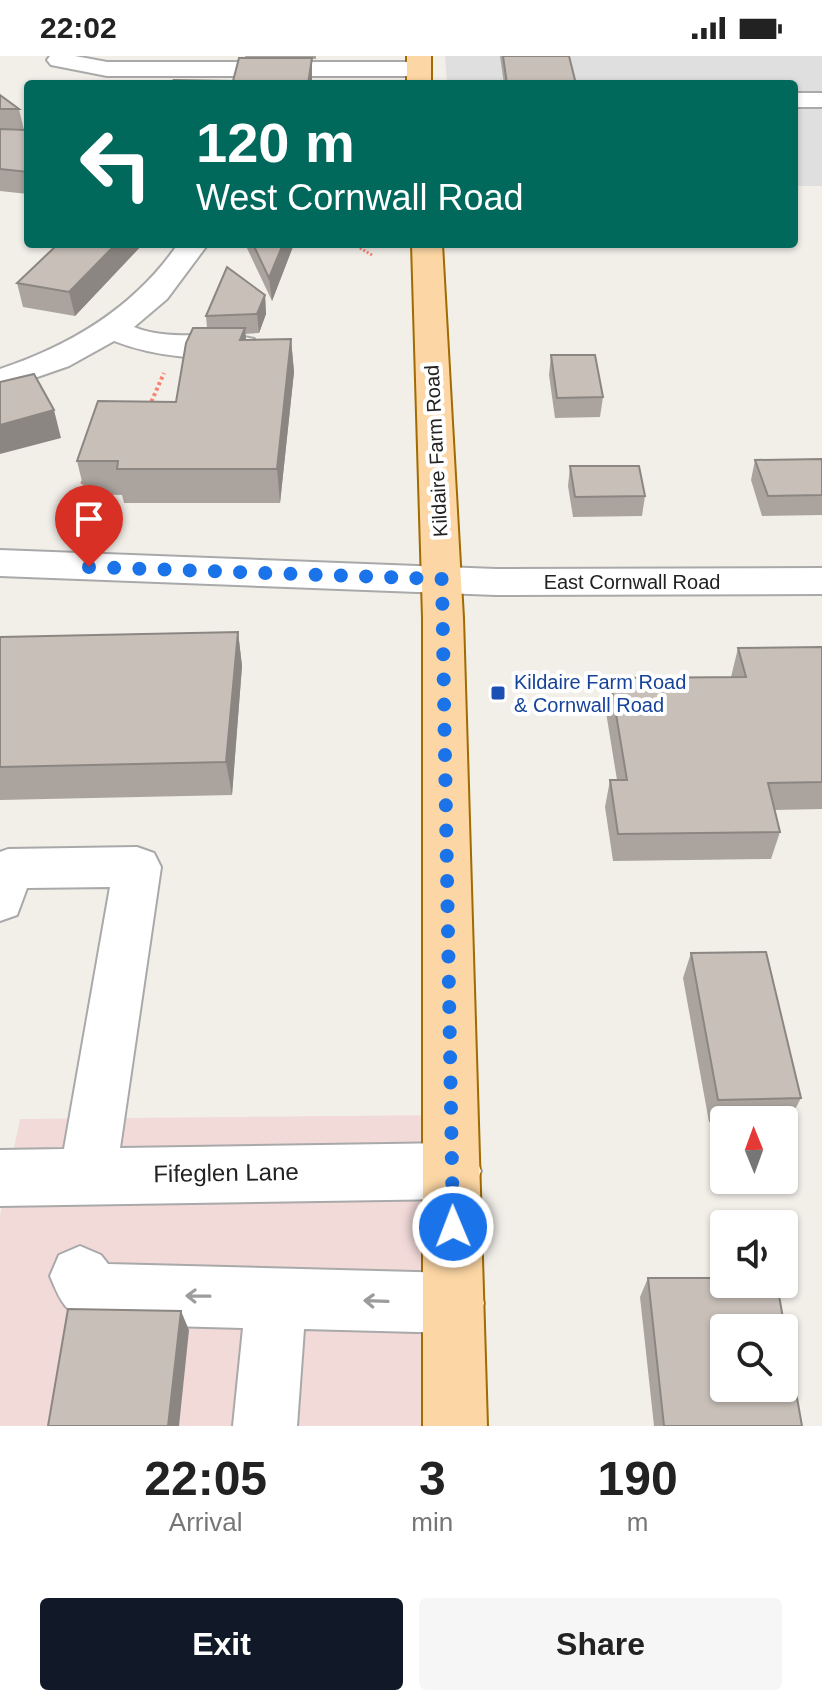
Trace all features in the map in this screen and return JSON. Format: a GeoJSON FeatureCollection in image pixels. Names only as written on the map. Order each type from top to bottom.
{"type":"FeatureCollection","features":[{"type":"Feature","properties":{"kind":"main road","name":"Kildaire Farm Road"},"geometry":{"type":"LineString","coordinates":[[427,248],[442,579],[455,1426]]}},
{"type":"Feature","properties":{"kind":"street"},"geometry":{"type":"LineString","coordinates":[[59,60],[107,69],[419,70]]}},
{"type":"Feature","properties":{"kind":"street"},"geometry":{"type":"LineString","coordinates":[[798,100],[822,100]]}},
{"type":"Feature","properties":{"kind":"street"},"geometry":{"type":"LineString","coordinates":[[0,380],[67,355],[132,317],[158,292],[190,248]]}},
{"type":"Feature","properties":{"kind":"street"},"geometry":{"type":"LineString","coordinates":[[113,329],[140,341],[169,346],[281,345]]}},
{"type":"Feature","properties":{"kind":"street","name":"East Cornwall Road"},"geometry":{"type":"LineString","coordinates":[[0,563],[496,582],[822,581]]}},
{"type":"Feature","properties":{"kind":"street"},"geometry":{"type":"LineString","coordinates":[[0,901],[8,869],[137,867],[88,1175]]}},
{"type":"Feature","properties":{"kind":"street","name":"Fifeglen Lane"},"geometry":{"type":"LineString","coordinates":[[0,1178],[453,1171]]}},
{"type":"Feature","properties":{"kind":"street"},"geometry":{"type":"LineString","coordinates":[[86,1285],[276,1298],[454,1303]]}},
{"type":"Feature","properties":{"kind":"street"},"geometry":{"type":"LineString","coordinates":[[265,1426],[276,1298]]}},
{"type":"Feature","properties":{"kind":"path"},"geometry":{"type":"LineString","coordinates":[[360,248],[372,255]]}},
{"type":"Feature","properties":{"kind":"path"},"geometry":{"type":"LineString","coordinates":[[154,421],[149,406],[165,369]]}},
{"type":"Feature","properties":{"kind":"path"},"geometry":{"type":"LineString","coordinates":[[83,480],[80,495],[85,505],[104,514],[107,522],[102,541]]}},
{"type":"Feature","properties":{"kind":"shaded area"},"geometry":{"type":"Polygon","coordinates":[[[445,56],[822,56],[822,94],[798,94],[798,80],[447,80],[445,56]]]}},
{"type":"Feature","properties":{"kind":"shaded area"},"geometry":{"type":"Polygon","coordinates":[[[798,109],[822,109],[822,186],[798,186],[798,109]]]}},
{"type":"Feature","properties":{"kind":"shaded area"},"geometry":{"type":"Polygon","coordinates":[[[452,1115],[455,1426],[0,1426],[0,1216],[20,1119],[452,1115]]]}},
{"type":"Feature","properties":{"kind":"building"},"geometry":{"type":"Polygon","coordinates":[[[503,56],[569,56],[575,80],[506,80],[503,56]]]}},
{"type":"Feature","properties":{"kind":"building"},"geometry":{"type":"Polygon","coordinates":[[[239,58],[312,58],[309,80],[233,80],[239,58]]]}},
{"type":"Feature","properties":{"kind":"building"},"geometry":{"type":"Polygon","coordinates":[[[0,95],[19,109],[0,109],[0,95]]]}},
{"type":"Feature","properties":{"kind":"building"},"geometry":{"type":"Polygon","coordinates":[[[0,129],[24,130],[24,172],[0,169],[0,129]]]}},
{"type":"Feature","properties":{"kind":"building"},"geometry":{"type":"Polygon","coordinates":[[[54,248],[112,248],[69,292],[17,283],[54,248]]]}},
{"type":"Feature","properties":{"kind":"building"},"geometry":{"type":"Polygon","coordinates":[[[255,248],[281,248],[269,278],[255,248]]]}},
{"type":"Feature","properties":{"kind":"building"},"geometry":{"type":"Polygon","coordinates":[[[227,267],[265,295],[257,314],[206,316],[227,267]]]}},
{"type":"Feature","properties":{"kind":"building"},"geometry":{"type":"Polygon","coordinates":[[[193,328],[245,328],[240,340],[291,339],[277,469],[117,469],[118,461],[77,461],[98,401],[176,402],[186,343],[193,328]]]}},
{"type":"Feature","properties":{"kind":"building"},"geometry":{"type":"Polygon","coordinates":[[[551,355],[595,355],[603,397],[557,398],[551,355]]]}},
{"type":"Feature","properties":{"kind":"building"},"geometry":{"type":"Polygon","coordinates":[[[34,374],[54,410],[0,425],[0,382],[34,374]]]}},
{"type":"Feature","properties":{"kind":"building"},"geometry":{"type":"Polygon","coordinates":[[[822,459],[822,495],[768,496],[755,460],[822,459]]]}},
{"type":"Feature","properties":{"kind":"building"},"geometry":{"type":"Polygon","coordinates":[[[570,466],[639,466],[645,496],[575,497],[570,466]]]}},
{"type":"Feature","properties":{"kind":"building"},"geometry":{"type":"Polygon","coordinates":[[[238,632],[226,762],[0,767],[0,637],[238,632]]]}},
{"type":"Feature","properties":{"kind":"building"},"geometry":{"type":"Polygon","coordinates":[[[822,647],[822,782],[768,783],[780,832],[618,834],[610,780],[627,780],[610,678],[746,677],[738,648],[822,647]]]}},
{"type":"Feature","properties":{"kind":"building"},"geometry":{"type":"Polygon","coordinates":[[[766,952],[801,1098],[718,1100],[691,953],[766,952]]]}},
{"type":"Feature","properties":{"kind":"building"},"geometry":{"type":"Polygon","coordinates":[[[648,1278],[710,1278],[710,1298],[779,1298],[782,1314],[710,1314],[710,1402],[798,1402],[802,1426],[664,1426],[648,1278]]]}},
{"type":"Feature","properties":{"kind":"building"},"geometry":{"type":"Polygon","coordinates":[[[68,1309],[181,1311],[168,1426],[48,1426],[68,1309]]]}},
{"type":"Feature","properties":{"kind":"place","name":"Kildaire Farm Road & Cornwall Road"},"geometry":{"type":"Point","coordinates":[498,693]}},
{"type":"Feature","properties":{"kind":"route"},"geometry":{"type":"LineString","coordinates":[[89,567],[442,579],[453,1227]]}}]}
